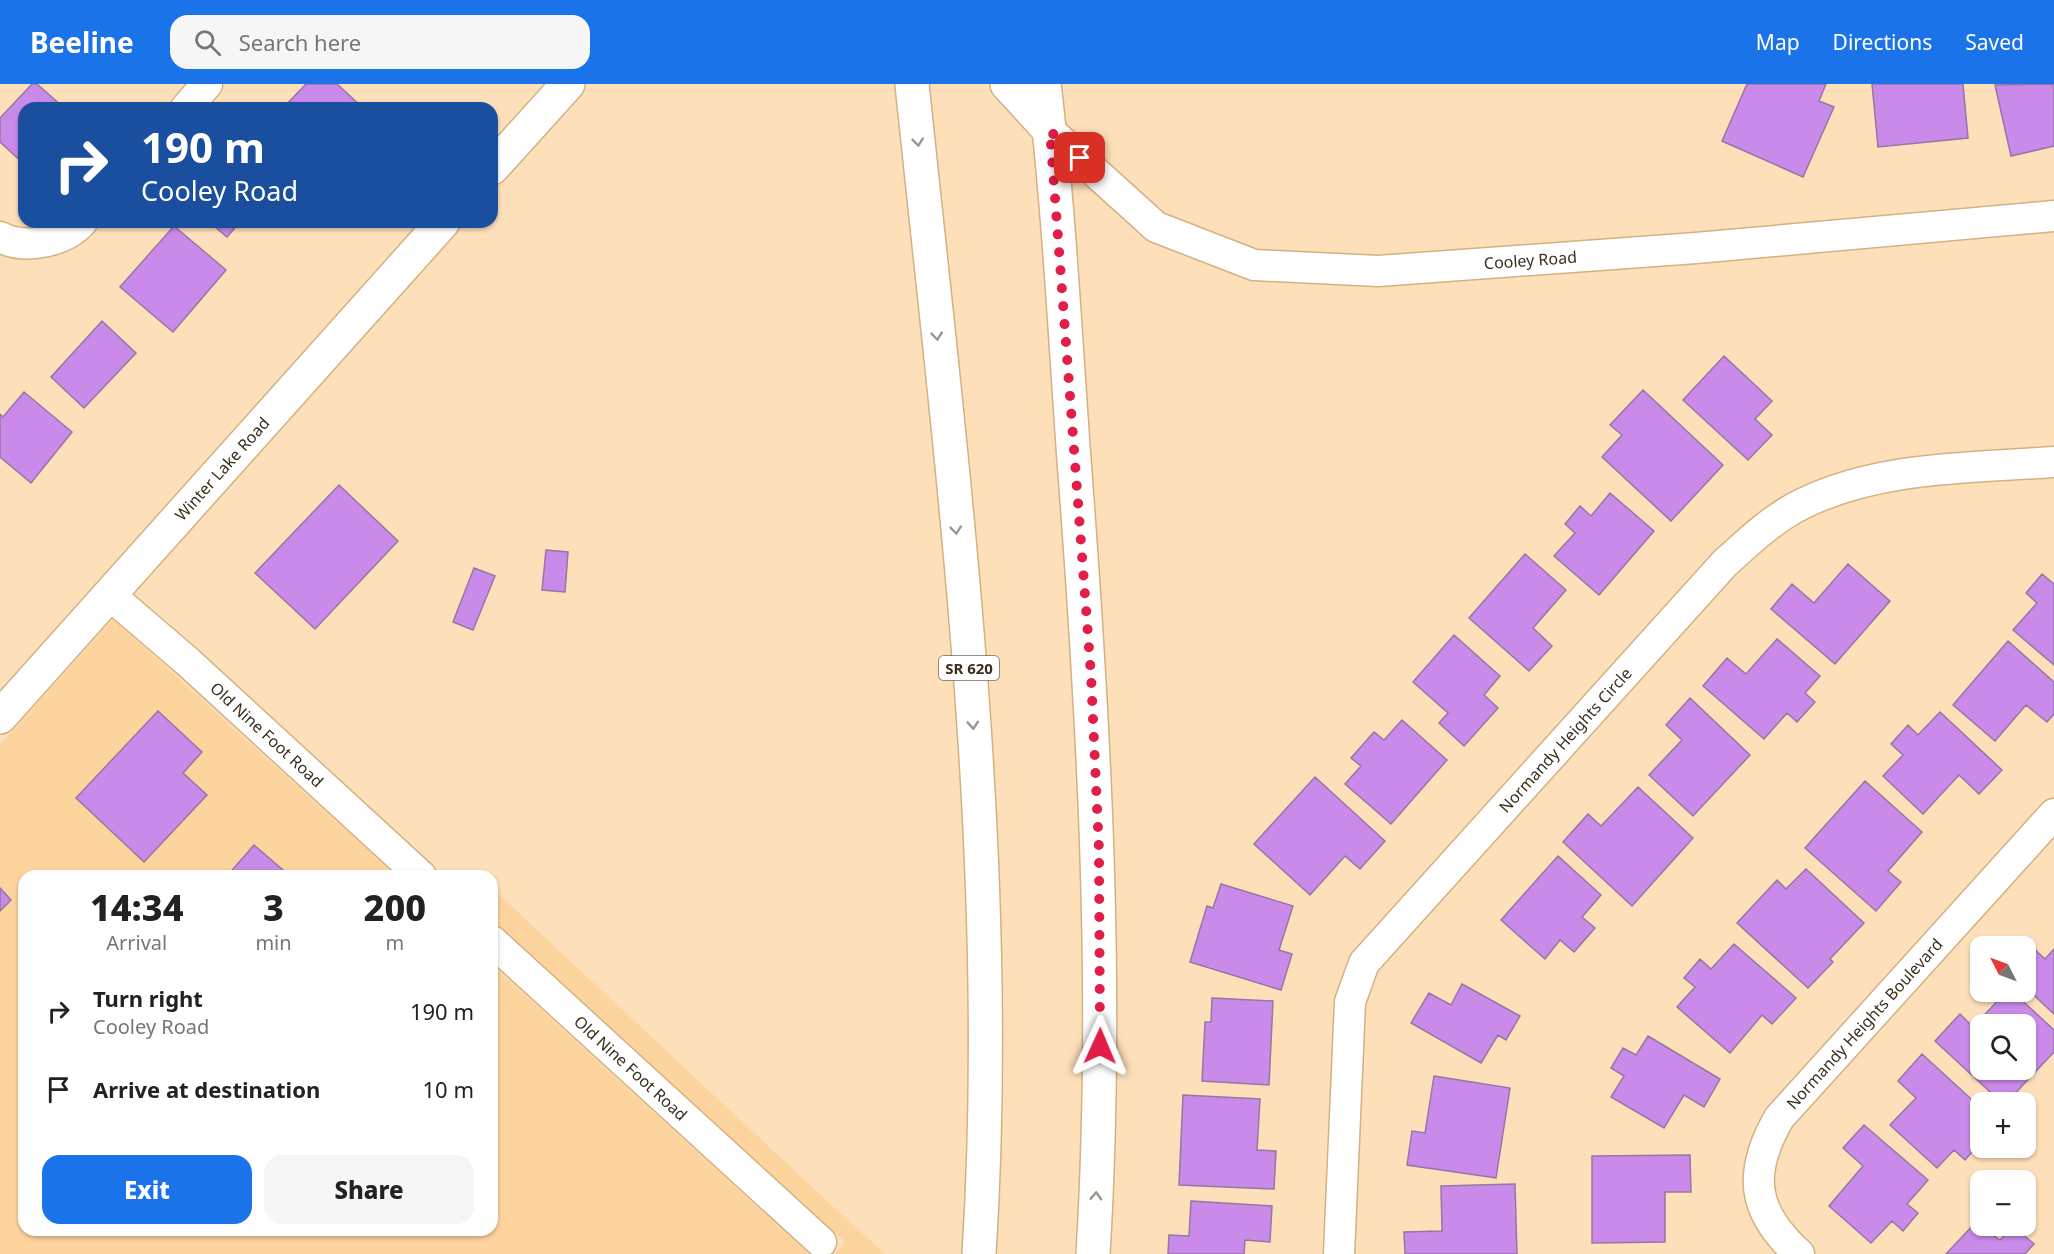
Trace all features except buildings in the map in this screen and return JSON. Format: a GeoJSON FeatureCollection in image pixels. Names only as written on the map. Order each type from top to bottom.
{"type":"FeatureCollection","features":[{"type":"Feature","properties":{"kind":"main road"},"geometry":{"type":"LineString","coordinates":[[498,161],[568,84]]}},
{"type":"Feature","properties":{"kind":"main road","name":"SR 620"},"geometry":{"type":"LineString","coordinates":[[912,84],[966,631],[980,825],[984,922],[985,1116],[980,1254]]}},
{"type":"Feature","properties":{"kind":"main road"},"geometry":{"type":"LineString","coordinates":[[1007,84],[1050,131]]}},
{"type":"Feature","properties":{"kind":"main road"},"geometry":{"type":"LineString","coordinates":[[1044,84],[1050,131],[1090,664],[1099,850],[1101,1024],[1093,1254]]}},
{"type":"Feature","properties":{"kind":"main road","name":"Winter Lake Road"},"geometry":{"type":"LineString","coordinates":[[0,717],[438,228]]}},
{"type":"Feature","properties":{"kind":"street"},"geometry":{"type":"LineString","coordinates":[[191,102],[207,84]]}},
{"type":"Feature","properties":{"kind":"street","name":"Cooley Road"},"geometry":{"type":"LineString","coordinates":[[1050,131],[1156,226],[1254,265],[1378,271],[1696,248],[2054,216]]}},
{"type":"Feature","properties":{"kind":"street"},"geometry":{"type":"LineString","coordinates":[[0,237],[7,240],[48,242],[73,233],[77,228]]}},
{"type":"Feature","properties":{"kind":"street","name":"Normandy Heights Circle"},"geometry":{"type":"LineString","coordinates":[[1339,1254],[1350,1002],[1364,963],[1716,573],[1762,530],[1786,514],[1803,504],[1856,483],[1907,473],[2054,462]]}},
{"type":"Feature","properties":{"kind":"street","name":"Old Nine Foot Road"},"geometry":{"type":"LineString","coordinates":[[110,595],[188,662],[414,870]]}},
{"type":"Feature","properties":{"kind":"street","name":"Normandy Heights Boulevard"},"geometry":{"type":"LineString","coordinates":[[1799,1254],[1780,1237],[1763,1208],[1758,1174],[1764,1144],[1779,1118],[2054,814]]}},
{"type":"Feature","properties":{"kind":"street","name":"Old Nine Foot Road"},"geometry":{"type":"LineString","coordinates":[[498,947],[820,1242]]}},
{"type":"Feature","properties":{"kind":"shaded area"},"geometry":{"type":"Polygon","coordinates":[[[113,619],[389,870],[18,870],[18,1236],[498,1236],[498,970],[809,1254],[0,1254],[0,745],[113,619]]]}},
{"type":"Feature","properties":{"kind":"shaded area"},"geometry":{"type":"Polygon","coordinates":[[[498,894],[885,1254],[835,1254],[845,1242],[498,924],[498,894]]]}},
{"type":"Feature","properties":{"kind":"route"},"geometry":{"type":"LineString","coordinates":[[1080,158],[1050,131],[1091,675],[1099,850],[1100,1046]]}}]}
